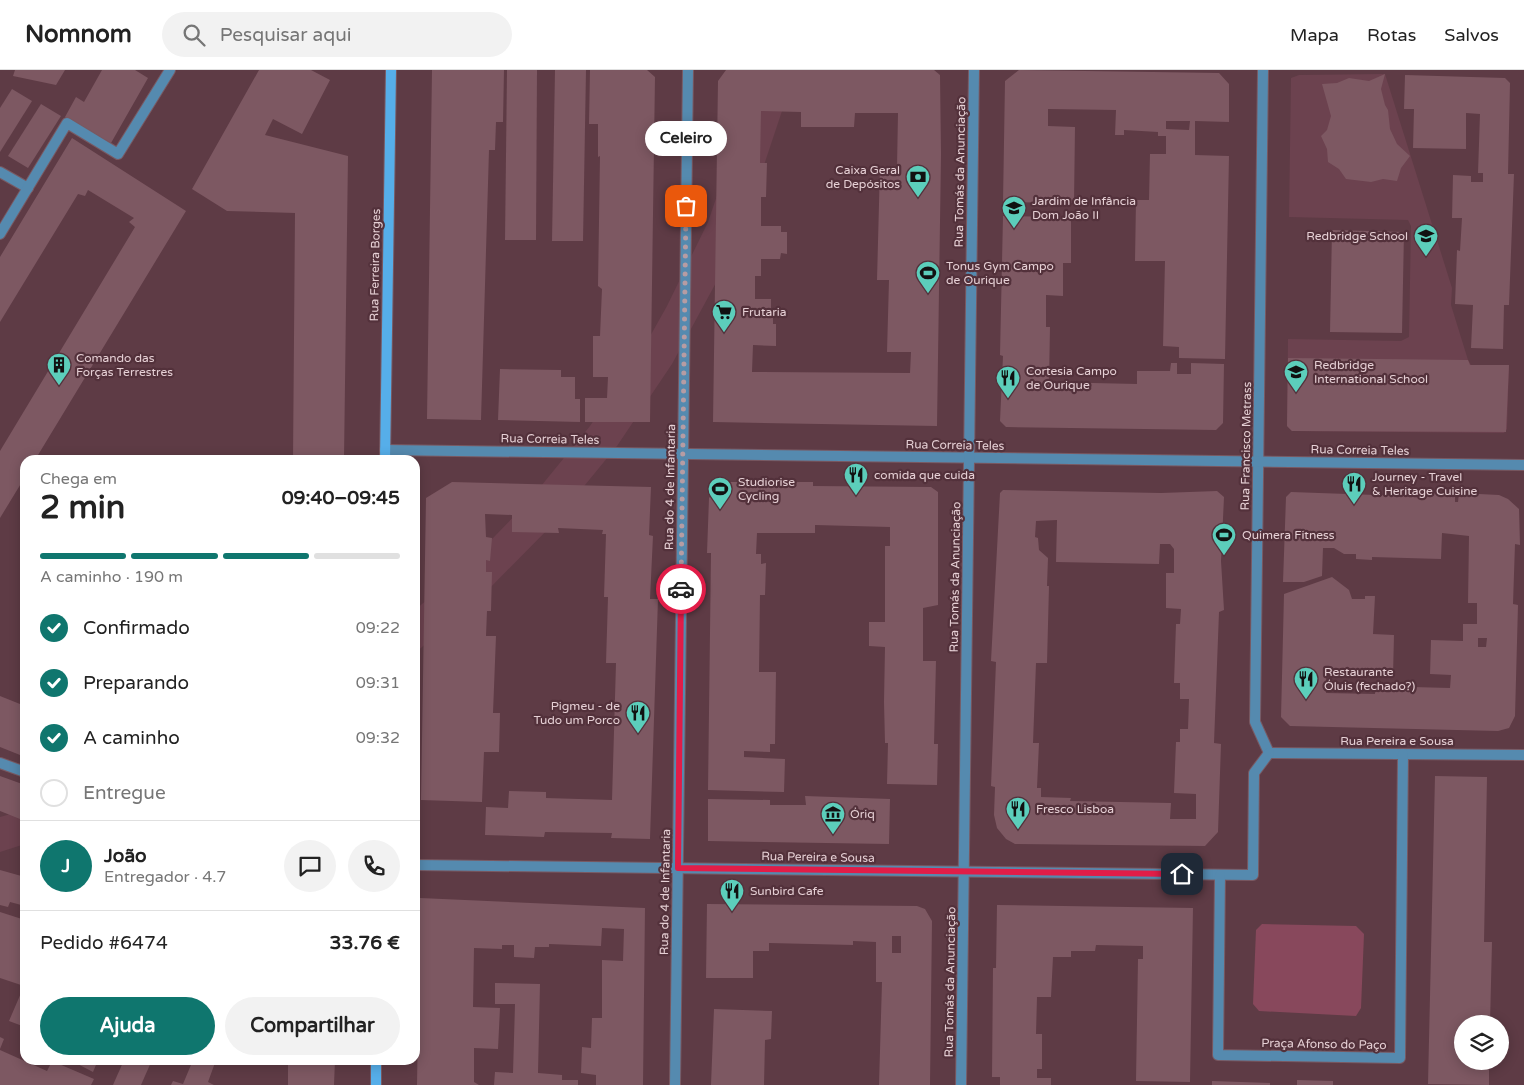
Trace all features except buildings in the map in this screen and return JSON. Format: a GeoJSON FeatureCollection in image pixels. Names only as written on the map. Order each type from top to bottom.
{"type":"FeatureCollection","features":[{"type":"Feature","properties":{"kind":"main road","name":"Rua Ferreira Borges"},"geometry":{"type":"LineString","coordinates":[[385,455],[391,70]]}},
{"type":"Feature","properties":{"kind":"main road"},"geometry":{"type":"LineString","coordinates":[[376,1065],[376,1085]]}},
{"type":"Feature","properties":{"kind":"street"},"geometry":{"type":"LineString","coordinates":[[0,234],[67,123],[118,154],[170,70]]}},
{"type":"Feature","properties":{"kind":"street","name":"Rua do 4 de Infantaria"},"geometry":{"type":"LineString","coordinates":[[675,1085],[688,70]]}},
{"type":"Feature","properties":{"kind":"street","name":"Rua Tomás da Anunciação"},"geometry":{"type":"LineString","coordinates":[[962,1085],[974,70]]}},
{"type":"Feature","properties":{"kind":"street","name":"Rua Francisco Metrass"},"geometry":{"type":"LineString","coordinates":[[1263,70],[1255,722],[1269,753]]}},
{"type":"Feature","properties":{"kind":"street"},"geometry":{"type":"LineString","coordinates":[[0,172],[28,188]]}},
{"type":"Feature","properties":{"kind":"street","name":"Rua Correia Teles"},"geometry":{"type":"LineString","coordinates":[[385,455],[683,454],[1524,465]]}},
{"type":"Feature","properties":{"kind":"street"},"geometry":{"type":"LineString","coordinates":[[1220,875],[1253,875],[1254,773],[1269,753]]}},
{"type":"Feature","properties":{"kind":"street","name":"Rua Pereira e Sousa"},"geometry":{"type":"LineString","coordinates":[[1269,753],[1524,755]]}},
{"type":"Feature","properties":{"kind":"street","name":"Praça Afonso do Paço"},"geometry":{"type":"LineString","coordinates":[[1220,875],[1218,1056],[1400,1058],[1403,754]]}},
{"type":"Feature","properties":{"kind":"street"},"geometry":{"type":"LineString","coordinates":[[0,763],[20,770]]}},
{"type":"Feature","properties":{"kind":"street","name":"Rua Pereira e Sousa"},"geometry":{"type":"LineString","coordinates":[[420,864],[1220,875]]}},
{"type":"Feature","properties":{"kind":"shaded area"},"geometry":{"type":"Polygon","coordinates":[[[760,70],[788,93],[757,186],[718,279],[672,364],[617,446],[553,524],[484,594],[420,649],[420,606],[462,570],[528,502],[590,426],[644,347],[667,306],[708,222],[760,70]]]}},
{"type":"Feature","properties":{"kind":"shaded area","name":"Redbridge School"},"geometry":{"type":"Polygon","coordinates":[[[1385,74],[1452,288],[1451,305],[1468,360],[1471,365],[1509,365],[1507,429],[1504,433],[1292,431],[1287,426],[1288,339],[1401,341],[1409,337],[1411,226],[1408,220],[1289,217],[1291,78],[1299,75],[1385,74]]]}},
{"type":"Feature","properties":{"kind":"shaded area"},"geometry":{"type":"Polygon","coordinates":[[[20,811],[20,846],[0,852],[0,817],[20,811]]]}},
{"type":"Feature","properties":{"kind":"shaded area"},"geometry":{"type":"Polygon","coordinates":[[[1262,924],[1356,926],[1364,934],[1361,1008],[1356,1016],[1259,1011],[1253,1004],[1256,930],[1262,924]]]}},
{"type":"Feature","properties":{"kind":"way so far"},"geometry":{"type":"LineString","coordinates":[[681,589],[686,206]]}},
{"type":"Feature","properties":{"kind":"place","name":"Caixa Geral de Depósitos"},"geometry":{"type":"Point","coordinates":[918,198]}},
{"type":"Feature","properties":{"kind":"place","name":"Celeiro"},"geometry":{"type":"Point","coordinates":[686,206]}},
{"type":"Feature","properties":{"kind":"place","name":"Jardim de Infância Dom João II"},"geometry":{"type":"Point","coordinates":[1014,229]}},
{"type":"Feature","properties":{"kind":"place","name":"Redbridge School"},"geometry":{"type":"Point","coordinates":[1426,257]}},
{"type":"Feature","properties":{"kind":"place","name":"Tonus Gym Campo de Ourique"},"geometry":{"type":"Point","coordinates":[928,294]}},
{"type":"Feature","properties":{"kind":"place","name":"Frutaria"},"geometry":{"type":"Point","coordinates":[724,333]}},
{"type":"Feature","properties":{"kind":"place","name":"Comando das Forças Terrestres"},"geometry":{"type":"Point","coordinates":[59,386]}},
{"type":"Feature","properties":{"kind":"place","name":"Redbridge International School"},"geometry":{"type":"Point","coordinates":[1296,393]}},
{"type":"Feature","properties":{"kind":"place","name":"Cortesia Campo de Ourique"},"geometry":{"type":"Point","coordinates":[1008,399]}},
{"type":"Feature","properties":{"kind":"place","name":"comida que cuida"},"geometry":{"type":"Point","coordinates":[856,496]}},
{"type":"Feature","properties":{"kind":"place","name":"Journey - Travel & Heritage Cuisine"},"geometry":{"type":"Point","coordinates":[1354,505]}},
{"type":"Feature","properties":{"kind":"place","name":"Studiorise Cycling"},"geometry":{"type":"Point","coordinates":[720,510]}},
{"type":"Feature","properties":{"kind":"place","name":"Quimera Fitness"},"geometry":{"type":"Point","coordinates":[1224,556]}},
{"type":"Feature","properties":{"kind":"place","name":"Restaurante Óluis (fechado?)"},"geometry":{"type":"Point","coordinates":[1306,700]}},
{"type":"Feature","properties":{"kind":"place","name":"Pigmeu - de Tudo um Porco"},"geometry":{"type":"Point","coordinates":[638,734]}},
{"type":"Feature","properties":{"kind":"place","name":"Fresco Lisboa"},"geometry":{"type":"Point","coordinates":[1018,830]}},
{"type":"Feature","properties":{"kind":"place","name":"Óriq"},"geometry":{"type":"Point","coordinates":[833,835]}},
{"type":"Feature","properties":{"kind":"place","name":"Sunbird Cafe"},"geometry":{"type":"Point","coordinates":[732,912]}},
{"type":"Feature","properties":{"kind":"route"},"geometry":{"type":"LineString","coordinates":[[681,589],[678,868],[1182,874]]}}]}
